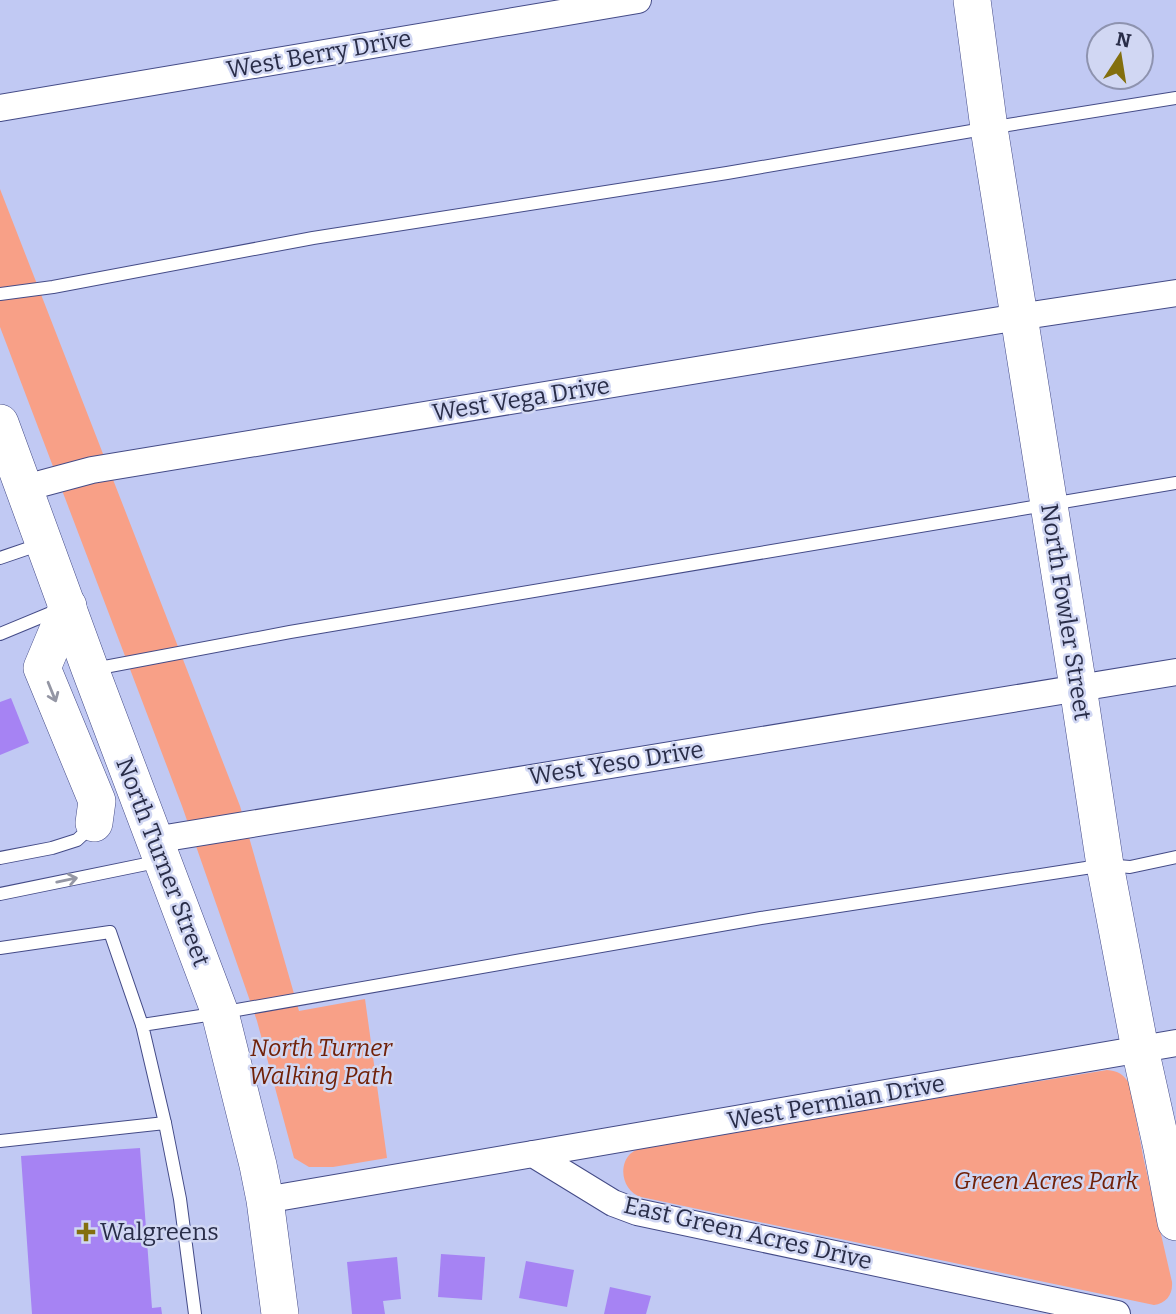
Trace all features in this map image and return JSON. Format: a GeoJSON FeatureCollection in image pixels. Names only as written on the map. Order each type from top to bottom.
{"type":"FeatureCollection","features":[{"type":"Feature","properties":{"kind":"street","name":"West Berry Drive"},"geometry":{"type":"LineString","coordinates":[[0,108],[638,0]]}},
{"type":"Feature","properties":{"kind":"street","name":"North Fowler Street"},"geometry":{"type":"LineString","coordinates":[[971,0],[1105,865],[1140,1049],[1169,1148],[1176,1222]]}},
{"type":"Feature","properties":{"kind":"street","name":"West Vega Drive"},"geometry":{"type":"LineString","coordinates":[[24,488],[92,470],[1176,293]]}},
{"type":"Feature","properties":{"kind":"street","name":"North Turner Street"},"geometry":{"type":"LineString","coordinates":[[2,432],[220,1013],[265,1200],[280,1314]]}},
{"type":"Feature","properties":{"kind":"street"},"geometry":{"type":"LineString","coordinates":[[68,606],[42,668],[97,801],[94,823]]}},
{"type":"Feature","properties":{"kind":"street","name":"West Yeso Drive"},"geometry":{"type":"LineString","coordinates":[[158,850],[1078,687],[1176,672]]}},
{"type":"Feature","properties":{"kind":"street","name":"West Permian Drive"},"geometry":{"type":"LineString","coordinates":[[533,1154],[1176,1043]]}},
{"type":"Feature","properties":{"kind":"street"},"geometry":{"type":"LineString","coordinates":[[265,1200],[533,1154]]}},
{"type":"Feature","properties":{"kind":"street","name":"East Green Acres Drive"},"geometry":{"type":"LineString","coordinates":[[533,1154],[613,1203],[637,1212],[1117,1314]]}},
{"type":"Feature","properties":{"kind":"lane"},"geometry":{"type":"LineString","coordinates":[[0,295],[313,238],[727,173],[1176,98]]}},
{"type":"Feature","properties":{"kind":"lane"},"geometry":{"type":"LineString","coordinates":[[90,669],[290,632],[1176,483]]}},
{"type":"Feature","properties":{"kind":"lane"},"geometry":{"type":"LineString","coordinates":[[0,558],[44,542]]}},
{"type":"Feature","properties":{"kind":"lane"},"geometry":{"type":"LineString","coordinates":[[0,634],[68,606]]}},
{"type":"Feature","properties":{"kind":"lane"},"geometry":{"type":"LineString","coordinates":[[0,858],[77,840],[94,823]]}},
{"type":"Feature","properties":{"kind":"lane"},"geometry":{"type":"LineString","coordinates":[[0,894],[158,850]]}},
{"type":"Feature","properties":{"kind":"lane"},"geometry":{"type":"LineString","coordinates":[[142,1024],[220,1013],[761,918],[1105,865],[1130,867],[1176,858]]}},
{"type":"Feature","properties":{"kind":"lane"},"geometry":{"type":"LineString","coordinates":[[0,948],[110,932],[142,1024],[165,1123],[180,1199],[195,1314]]}},
{"type":"Feature","properties":{"kind":"lane"},"geometry":{"type":"LineString","coordinates":[[0,1141],[165,1123]]}},
{"type":"Feature","properties":{"kind":"green space","name":"North Turner Walking Path"},"geometry":{"type":"Polygon","coordinates":[[[0,189],[240,806],[299,1011],[365,999],[387,1158],[333,1167],[309,1167],[294,1158],[257,1021],[182,806],[0,327],[0,189]]]}},
{"type":"Feature","properties":{"kind":"green space","name":"Green Acres Park"},"geometry":{"type":"Polygon","coordinates":[[[1107,1070],[1120,1074],[1130,1085],[1172,1282],[1168,1298],[1154,1305],[641,1197],[630,1190],[624,1179],[624,1166],[630,1154],[646,1146],[1107,1070]]]}},
{"type":"Feature","properties":{"kind":"building"},"geometry":{"type":"Polygon","coordinates":[[[11,698],[29,743],[0,755],[0,702],[11,698]]]}},
{"type":"Feature","properties":{"kind":"building","name":"Walgreens"},"geometry":{"type":"Polygon","coordinates":[[[140,1148],[152,1308],[161,1307],[162,1314],[32,1314],[21,1156],[140,1148]]]}},
{"type":"Feature","properties":{"kind":"building"},"geometry":{"type":"Polygon","coordinates":[[[441,1254],[485,1257],[482,1300],[438,1297],[441,1254]]]}},
{"type":"Feature","properties":{"kind":"building"},"geometry":{"type":"Polygon","coordinates":[[[397,1257],[401,1299],[383,1301],[385,1314],[352,1314],[347,1262],[397,1257]]]}},
{"type":"Feature","properties":{"kind":"building"},"geometry":{"type":"Polygon","coordinates":[[[526,1261],[574,1270],[567,1307],[519,1298],[526,1261]]]}},
{"type":"Feature","properties":{"kind":"building"},"geometry":{"type":"Polygon","coordinates":[[[610,1287],[651,1296],[646,1314],[604,1314],[610,1287]]]}},
{"type":"Feature","properties":{"kind":"place","name":"Walgreens"},"geometry":{"type":"Point","coordinates":[86,1232]}}]}
